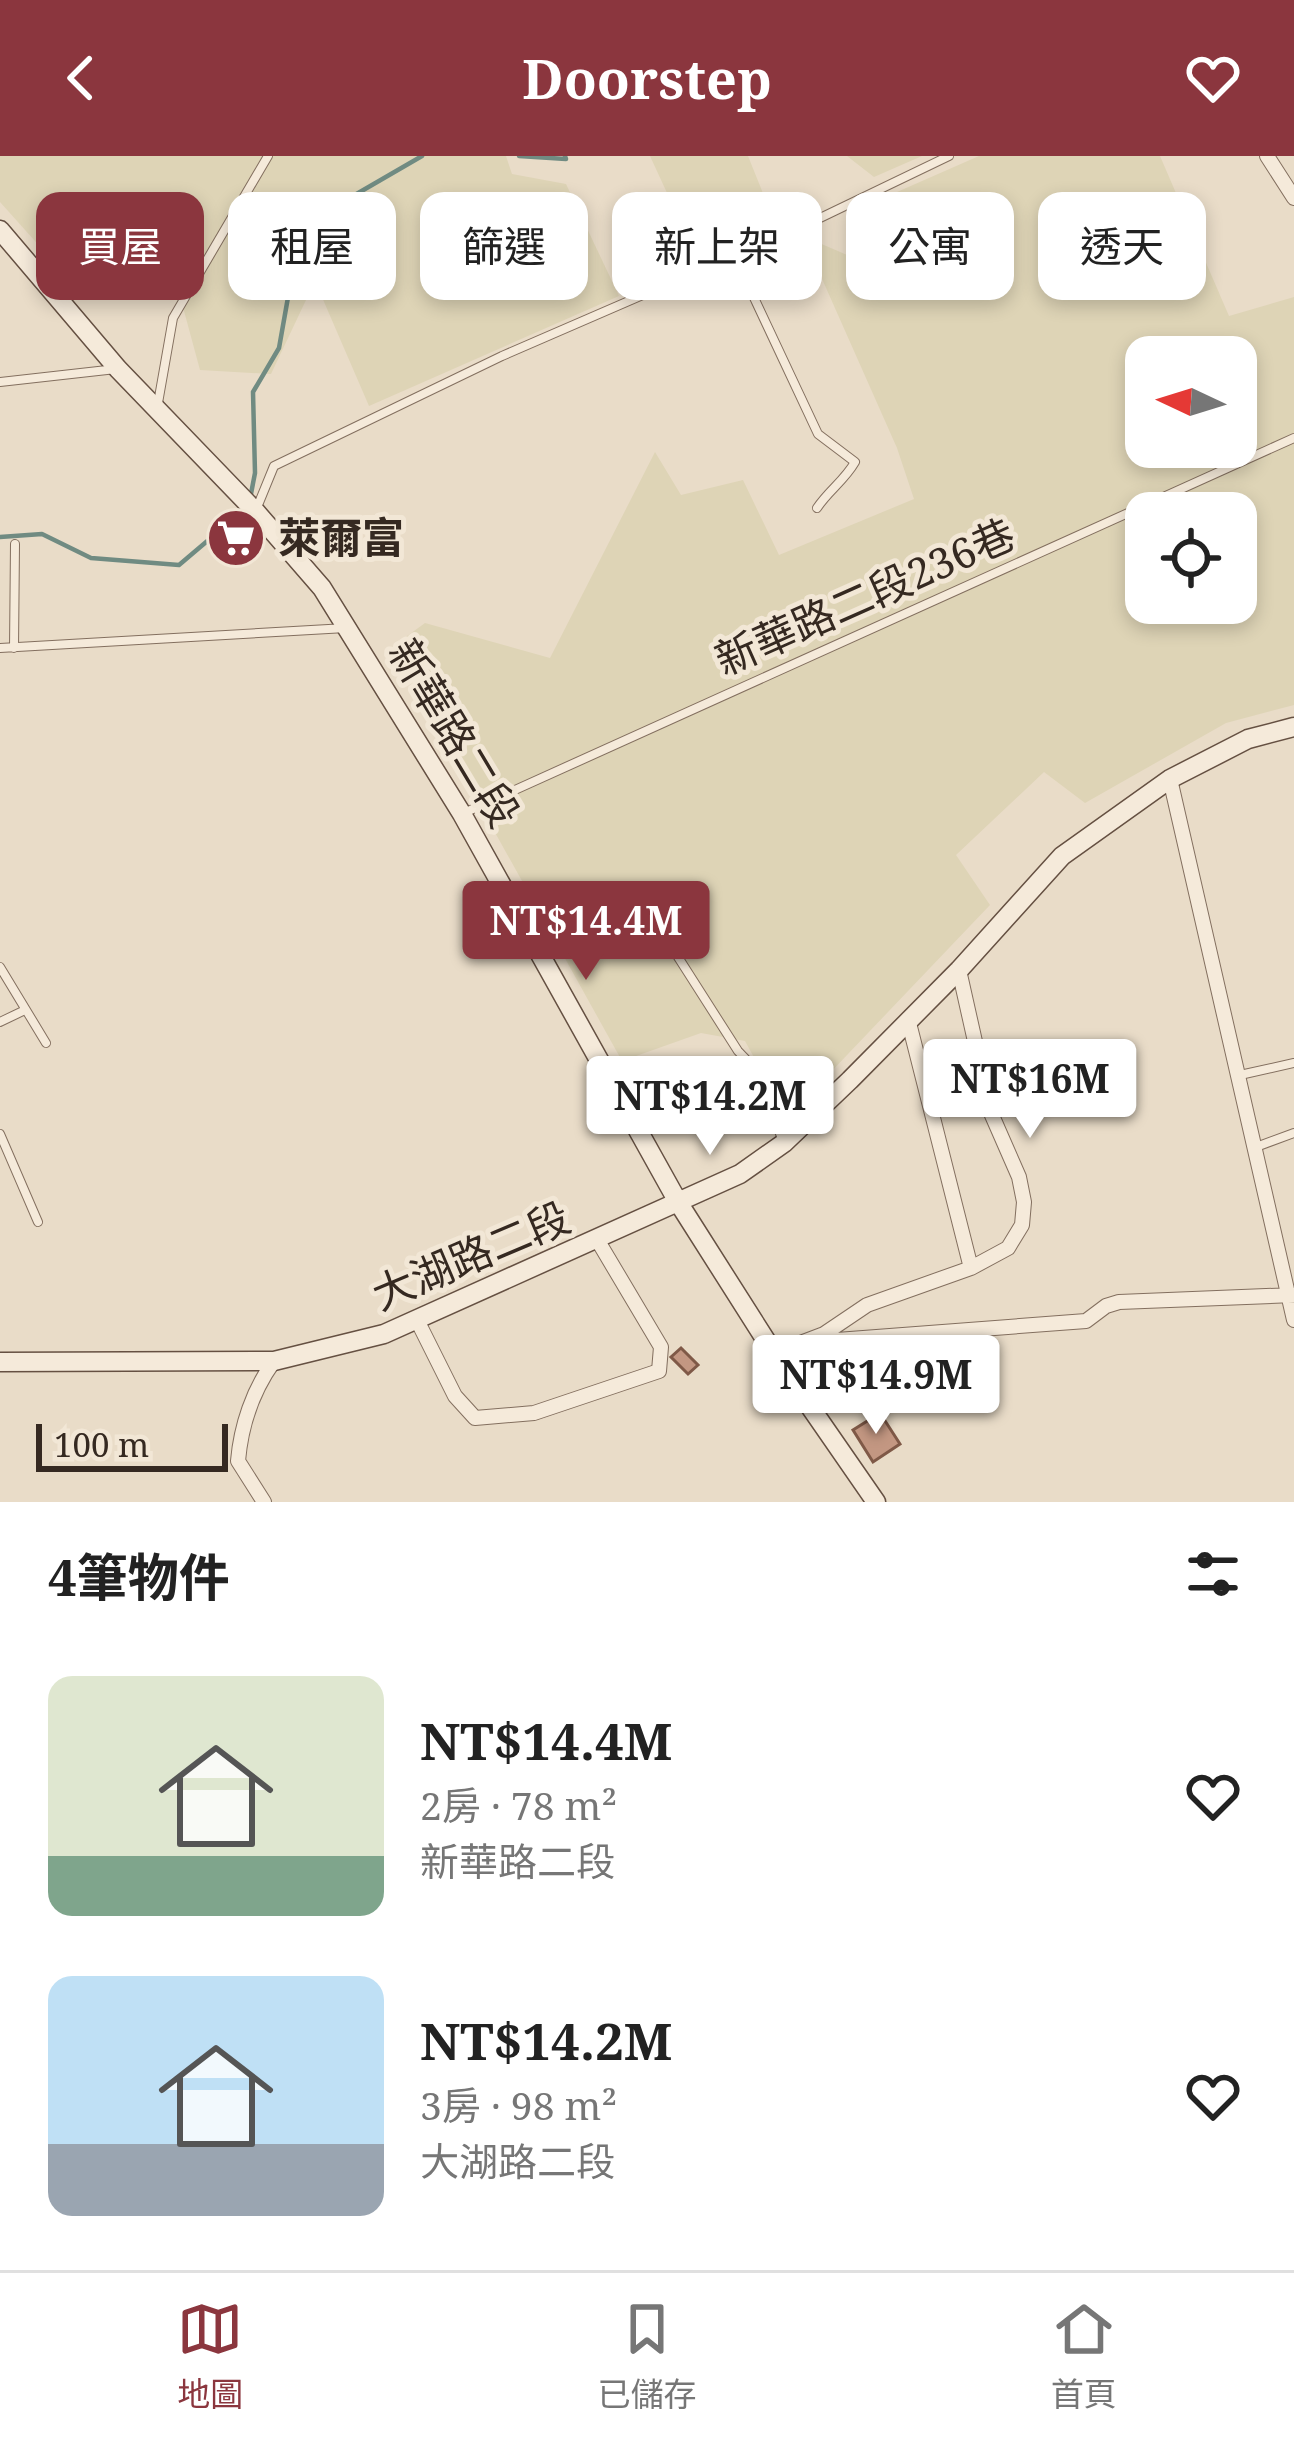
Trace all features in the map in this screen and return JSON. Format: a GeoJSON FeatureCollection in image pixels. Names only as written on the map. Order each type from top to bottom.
{"type":"FeatureCollection","features":[{"type":"Feature","properties":{"kind":"street"},"geometry":{"type":"LineString","coordinates":[[1267,156],[1294,198]]}},
{"type":"Feature","properties":{"kind":"street","name":"新華路二段"},"geometry":{"type":"LineString","coordinates":[[0,231],[118,369],[322,588],[462,814],[678,1202],[876,1502]]}},
{"type":"Feature","properties":{"kind":"street","name":"大湖路二段"},"geometry":{"type":"LineString","coordinates":[[0,1362],[274,1361],[384,1334],[740,1174],[784,1143],[959,970],[1062,856],[1170,779],[1248,739],[1294,727]]}},
{"type":"Feature","properties":{"kind":"street"},"geometry":{"type":"LineString","coordinates":[[1170,779],[1294,1320]]}},
{"type":"Feature","properties":{"kind":"street"},"geometry":{"type":"LineString","coordinates":[[774,1353],[824,1334],[867,1304],[970,1268],[1008,1248],[1022,1225],[1019,1177],[991,1113],[959,970]]}},
{"type":"Feature","properties":{"kind":"street"},"geometry":{"type":"LineString","coordinates":[[908,1019],[970,1268]]}},
{"type":"Feature","properties":{"kind":"street"},"geometry":{"type":"LineString","coordinates":[[417,1320],[454,1396],[475,1418],[533,1412],[659,1371],[661,1347],[598,1241]]}},
{"type":"Feature","properties":{"kind":"street"},"geometry":{"type":"LineString","coordinates":[[824,1334],[837,1340],[1086,1321],[1120,1302],[1291,1295]]}},
{"type":"Feature","properties":{"kind":"street"},"geometry":{"type":"LineString","coordinates":[[264,1502],[238,1461],[245,1421],[274,1361]]}},
{"type":"Feature","properties":{"kind":"lane"},"geometry":{"type":"LineString","coordinates":[[157,411],[173,318],[268,156]]}},
{"type":"Feature","properties":{"kind":"lane"},"geometry":{"type":"LineString","coordinates":[[822,214],[949,156]]}},
{"type":"Feature","properties":{"kind":"lane"},"geometry":{"type":"LineString","coordinates":[[247,504],[274,466],[631,300]]}},
{"type":"Feature","properties":{"kind":"lane"},"geometry":{"type":"LineString","coordinates":[[755,300],[818,434],[855,462],[817,508]]}},
{"type":"Feature","properties":{"kind":"lane"},"geometry":{"type":"LineString","coordinates":[[0,382],[118,369]]}},
{"type":"Feature","properties":{"kind":"lane","name":"新華路二段236巷"},"geometry":{"type":"LineString","coordinates":[[462,814],[1294,438]]}},
{"type":"Feature","properties":{"kind":"lane"},"geometry":{"type":"LineString","coordinates":[[14,648],[15,544]]}},
{"type":"Feature","properties":{"kind":"lane"},"geometry":{"type":"LineString","coordinates":[[0,648],[349,628]]}},
{"type":"Feature","properties":{"kind":"lane"},"geometry":{"type":"LineString","coordinates":[[664,935],[738,1052],[764,1078],[784,1143]]}},
{"type":"Feature","properties":{"kind":"lane"},"geometry":{"type":"LineString","coordinates":[[0,967],[46,1043]]}},
{"type":"Feature","properties":{"kind":"lane"},"geometry":{"type":"LineString","coordinates":[[0,1022],[26,1010]]}},
{"type":"Feature","properties":{"kind":"lane"},"geometry":{"type":"LineString","coordinates":[[1238,1076],[1294,1063]]}},
{"type":"Feature","properties":{"kind":"lane"},"geometry":{"type":"LineString","coordinates":[[1255,1147],[1294,1133]]}},
{"type":"Feature","properties":{"kind":"lane"},"geometry":{"type":"LineString","coordinates":[[0,1134],[38,1222]]}},
{"type":"Feature","properties":{"kind":"shaded area"},"geometry":{"type":"Polygon","coordinates":[[[0,156],[506,156],[512,174],[566,184],[570,192],[420,192],[420,300],[588,300],[588,230],[612,281],[612,299],[369,406],[323,300],[396,300],[396,192],[228,192],[228,300],[306,300],[271,374],[200,370],[181,300],[204,300],[204,192],[36,192],[36,242],[0,202],[0,156]]]}},
{"type":"Feature","properties":{"kind":"shaded area"},"geometry":{"type":"Polygon","coordinates":[[[650,156],[748,156],[763,192],[667,192],[650,156]]]}},
{"type":"Feature","properties":{"kind":"shaded area"},"geometry":{"type":"Polygon","coordinates":[[[847,156],[922,156],[874,177],[847,156]]]}},
{"type":"Feature","properties":{"kind":"shaded area"},"geometry":{"type":"Polygon","coordinates":[[[979,156],[1160,156],[1176,192],[1038,192],[1038,300],[1206,300],[1206,263],[1229,316],[1294,297],[1294,705],[1226,723],[1085,803],[1044,772],[956,855],[990,905],[787,1118],[745,1041],[701,1033],[622,1061],[392,647],[425,623],[550,658],[655,452],[681,495],[743,480],[779,555],[914,499],[897,448],[822,279],[822,244],[846,255],[846,300],[1014,300],[1014,192],[897,192],[979,156]]]}},
{"type":"Feature","properties":{"kind":"building"},"geometry":{"type":"Polygon","coordinates":[[[681,1348],[698,1365],[688,1374],[671,1357],[681,1348]]]}},
{"type":"Feature","properties":{"kind":"building"},"geometry":{"type":"Polygon","coordinates":[[[880,1413],[900,1444],[873,1462],[853,1430],[880,1413]]]}},
{"type":"Feature","properties":{"kind":"waterway"},"geometry":{"type":"LineString","coordinates":[[250,499],[255,473],[253,392],[279,348],[295,258],[353,196],[422,156]]}},
{"type":"Feature","properties":{"kind":"waterway"},"geometry":{"type":"LineString","coordinates":[[519,156],[565,156]]}},
{"type":"Feature","properties":{"kind":"waterway"},"geometry":{"type":"LineString","coordinates":[[0,537],[42,534],[91,558],[179,565],[245,509]]}},
{"type":"Feature","properties":{"kind":"place","name":"萊爾富"},"geometry":{"type":"Point","coordinates":[236,538]}}]}
